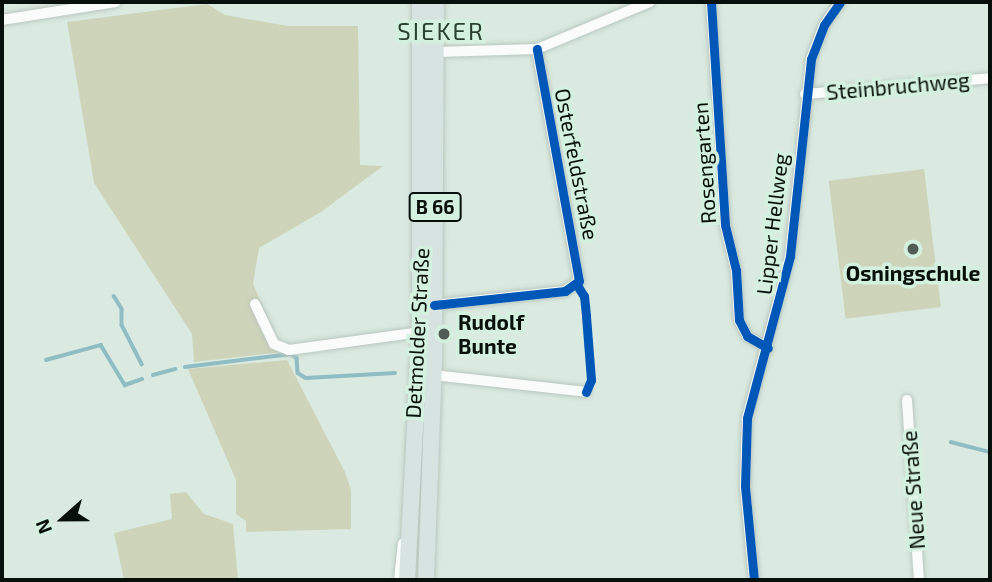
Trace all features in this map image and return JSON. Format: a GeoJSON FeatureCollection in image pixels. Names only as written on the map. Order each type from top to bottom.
{"type":"FeatureCollection","features":[{"type":"Feature","properties":{"kind":"main road","name":"Detmolder Straße"},"geometry":{"type":"LineString","coordinates":[[407,580],[406,533],[420,332],[421,2]]}},
{"type":"Feature","properties":{"kind":"main road","name":"Detmolder Straße"},"geometry":{"type":"LineString","coordinates":[[426,580],[433,375],[436,2]]}},
{"type":"Feature","properties":{"kind":"street"},"geometry":{"type":"LineString","coordinates":[[2,20],[116,2]]}},
{"type":"Feature","properties":{"kind":"street"},"geometry":{"type":"LineString","coordinates":[[436,52],[537,49],[650,2]]}},
{"type":"Feature","properties":{"kind":"street","name":"Rosengarten"},"geometry":{"type":"LineString","coordinates":[[711,2],[725,225],[736,270],[739,320],[747,337],[768,348]]}},
{"type":"Feature","properties":{"kind":"street","name":"Lipper Hellweg"},"geometry":{"type":"LineString","coordinates":[[754,580],[746,435],[750,402],[768,348],[790,256],[805,94],[824,25],[840,2]]}},
{"type":"Feature","properties":{"kind":"street","name":"Osterfeldstraße"},"geometry":{"type":"LineString","coordinates":[[434,305],[565,291],[579,281],[537,49]]}},
{"type":"Feature","properties":{"kind":"street","name":"Steinbruchweg"},"geometry":{"type":"LineString","coordinates":[[805,94],[990,78]]}},
{"type":"Feature","properties":{"kind":"street"},"geometry":{"type":"LineString","coordinates":[[256,304],[274,344],[289,349],[420,332]]}},
{"type":"Feature","properties":{"kind":"street","name":"Detmolder Straße"},"geometry":{"type":"LineString","coordinates":[[433,375],[586,392]]}},
{"type":"Feature","properties":{"kind":"street","name":"Neue Straße"},"geometry":{"type":"LineString","coordinates":[[907,400],[919,580]]}},
{"type":"Feature","properties":{"kind":"street"},"geometry":{"type":"LineString","coordinates":[[400,580],[406,533]]}},
{"type":"Feature","properties":{"kind":"green space"},"geometry":{"type":"Polygon","coordinates":[[[207,4],[225,15],[288,26],[358,26],[360,165],[383,166],[321,212],[259,248],[253,284],[283,352],[194,362],[192,334],[94,183],[67,22],[207,4]]]}},
{"type":"Feature","properties":{"kind":"green space"},"geometry":{"type":"Polygon","coordinates":[[[924,169],[941,307],[846,319],[829,181],[924,169]]]}},
{"type":"Feature","properties":{"kind":"green space"},"geometry":{"type":"Polygon","coordinates":[[[287,360],[345,472],[351,490],[351,529],[246,532],[246,521],[236,514],[236,480],[188,369],[287,360]]]}},
{"type":"Feature","properties":{"kind":"green space"},"geometry":{"type":"Polygon","coordinates":[[[186,492],[204,514],[233,524],[238,580],[124,580],[114,533],[172,519],[170,494],[186,492]]]}},
{"type":"Feature","properties":{"kind":"waterway"},"geometry":{"type":"LineString","coordinates":[[114,296],[122,309],[122,325],[142,364]]}},
{"type":"Feature","properties":{"kind":"waterway"},"geometry":{"type":"LineString","coordinates":[[46,360],[101,345],[125,385],[142,379]]}},
{"type":"Feature","properties":{"kind":"waterway"},"geometry":{"type":"LineString","coordinates":[[185,367],[291,354],[297,358],[298,373],[306,378],[395,373]]}},
{"type":"Feature","properties":{"kind":"waterway"},"geometry":{"type":"LineString","coordinates":[[153,375],[175,369]]}},
{"type":"Feature","properties":{"kind":"waterway"},"geometry":{"type":"LineString","coordinates":[[951,442],[990,452]]}},
{"type":"Feature","properties":{"kind":"cycle path"},"geometry":{"type":"LineString","coordinates":[[711,2],[725,225],[736,270],[739,320],[747,336],[768,348]]}},
{"type":"Feature","properties":{"kind":"cycle path"},"geometry":{"type":"LineString","coordinates":[[754,580],[745,486],[747,418],[790,256],[811,59],[824,25],[840,2]]}},
{"type":"Feature","properties":{"kind":"cycle path"},"geometry":{"type":"LineString","coordinates":[[434,305],[565,291],[579,281],[537,49]]}},
{"type":"Feature","properties":{"kind":"cycle path"},"geometry":{"type":"LineString","coordinates":[[577,285],[584,296],[586,316],[591,380],[586,392]]}},
{"type":"Feature","properties":{"kind":"place","name":"Osningschule"},"geometry":{"type":"Point","coordinates":[913,249]}},
{"type":"Feature","properties":{"kind":"place","name":"Rudolf Bunte"},"geometry":{"type":"Point","coordinates":[444,334]}},
{"type":"Feature","properties":{"kind":"district","name":"SIEKER"},"geometry":{"type":"Point","coordinates":[441,31]}}]}
